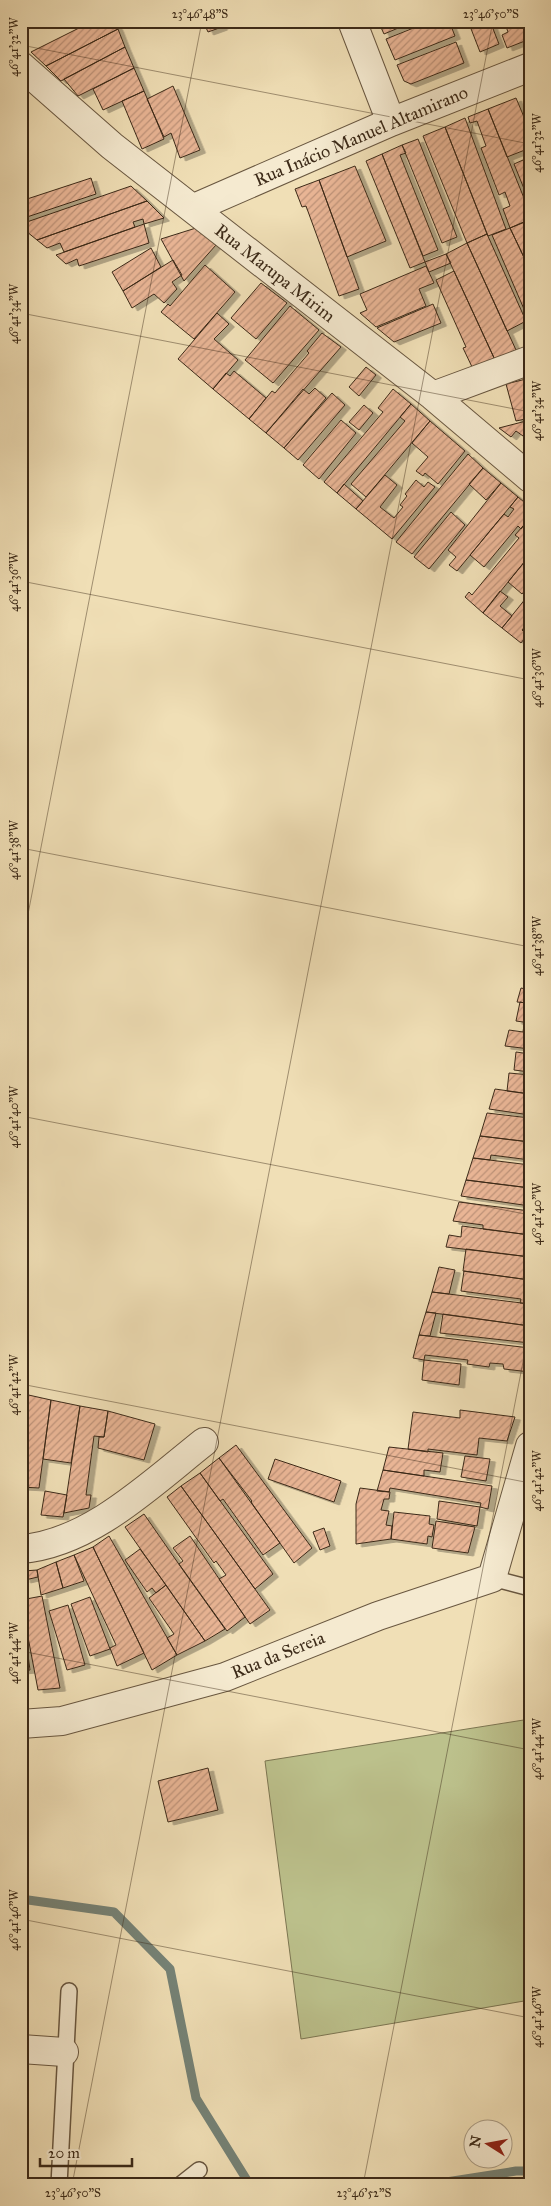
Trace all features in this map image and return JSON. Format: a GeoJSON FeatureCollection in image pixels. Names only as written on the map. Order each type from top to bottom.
{"type":"FeatureCollection","features":[{"type":"Feature","properties":{"kind":"street"},"geometry":{"type":"LineString","coordinates":[[352,21],[391,122]]}},
{"type":"Feature","properties":{"kind":"street","name":"Rua Marupa Mirim"},"geometry":{"type":"LineString","coordinates":[[21,66],[112,146],[194,208],[432,396],[530,478]]}},
{"type":"Feature","properties":{"kind":"street","name":"Rua Inácio Manuel Altamirano"},"geometry":{"type":"LineString","coordinates":[[194,208],[391,122],[530,67]]}},
{"type":"Feature","properties":{"kind":"street"},"geometry":{"type":"LineString","coordinates":[[432,396],[530,360]]}},
{"type":"Feature","properties":{"kind":"street"},"geometry":{"type":"LineString","coordinates":[[21,1549],[71,1536],[107,1517],[204,1442]]}},
{"type":"Feature","properties":{"kind":"street"},"geometry":{"type":"LineString","coordinates":[[492,1578],[530,1446]]}},
{"type":"Feature","properties":{"kind":"street","name":"Rua da Sereia"},"geometry":{"type":"LineString","coordinates":[[21,1724],[62,1721],[225,1677],[378,1616],[492,1578]]}},
{"type":"Feature","properties":{"kind":"street"},"geometry":{"type":"LineString","coordinates":[[21,2049],[64,2052]]}},
{"type":"Feature","properties":{"kind":"lane"},"geometry":{"type":"LineString","coordinates":[[492,1578],[530,1588]]}},
{"type":"Feature","properties":{"kind":"lane"},"geometry":{"type":"LineString","coordinates":[[59,2185],[64,2052],[69,1991]]}},
{"type":"Feature","properties":{"kind":"lane"},"geometry":{"type":"LineString","coordinates":[[180,2185],[199,2170]]}},
{"type":"Feature","properties":{"kind":"green space"},"geometry":{"type":"Polygon","coordinates":[[[530,1719],[530,2000],[301,2039],[265,1761],[530,1719]]]}},
{"type":"Feature","properties":{"kind":"building"},"geometry":{"type":"Polygon","coordinates":[[[93,21],[114,21],[118,29],[46,66],[31,52],[93,21]]]}},
{"type":"Feature","properties":{"kind":"building"},"geometry":{"type":"Polygon","coordinates":[[[203,21],[221,21],[222,27],[208,32],[203,21]]]}},
{"type":"Feature","properties":{"kind":"building"},"geometry":{"type":"Polygon","coordinates":[[[378,21],[415,21],[384,34],[378,21]]]}},
{"type":"Feature","properties":{"kind":"building"},"geometry":{"type":"Polygon","coordinates":[[[431,21],[449,21],[455,36],[395,60],[386,39],[431,21]]]}},
{"type":"Feature","properties":{"kind":"building"},"geometry":{"type":"Polygon","coordinates":[[[468,21],[490,21],[499,44],[480,52],[468,21]]]}},
{"type":"Feature","properties":{"kind":"building"},"geometry":{"type":"Polygon","coordinates":[[[504,21],[523,21],[530,39],[507,48],[502,35],[508,32],[504,21]]]}},
{"type":"Feature","properties":{"kind":"building"},"geometry":{"type":"Polygon","coordinates":[[[118,29],[125,47],[61,81],[46,66],[118,29]]]}},
{"type":"Feature","properties":{"kind":"building"},"geometry":{"type":"Polygon","coordinates":[[[456,42],[464,63],[411,84],[404,81],[397,65],[456,42]]]}},
{"type":"Feature","properties":{"kind":"building"},"geometry":{"type":"Polygon","coordinates":[[[125,47],[134,68],[78,96],[64,79],[125,47]]]}},
{"type":"Feature","properties":{"kind":"building"},"geometry":{"type":"Polygon","coordinates":[[[134,68],[144,91],[103,110],[93,89],[134,68]]]}},
{"type":"Feature","properties":{"kind":"building"},"geometry":{"type":"Polygon","coordinates":[[[173,86],[200,150],[180,158],[171,133],[164,137],[147,99],[173,86]]]}},
{"type":"Feature","properties":{"kind":"building"},"geometry":{"type":"Polygon","coordinates":[[[144,91],[164,139],[142,149],[122,101],[144,91]]]}},
{"type":"Feature","properties":{"kind":"building"},"geometry":{"type":"Polygon","coordinates":[[[516,98],[524,117],[530,115],[530,148],[507,157],[488,109],[516,98]]]}},
{"type":"Feature","properties":{"kind":"building"},"geometry":{"type":"Polygon","coordinates":[[[488,109],[530,213],[530,220],[510,228],[503,209],[510,206],[505,192],[499,195],[481,148],[486,146],[477,121],[470,123],[468,117],[488,109]]]}},
{"type":"Feature","properties":{"kind":"building"},"geometry":{"type":"Polygon","coordinates":[[[465,118],[506,229],[488,236],[445,127],[465,118]]]}},
{"type":"Feature","properties":{"kind":"building"},"geometry":{"type":"Polygon","coordinates":[[[445,127],[487,234],[467,243],[423,136],[445,127]]]}},
{"type":"Feature","properties":{"kind":"building"},"geometry":{"type":"Polygon","coordinates":[[[418,139],[457,237],[442,243],[402,145],[418,139]]]}},
{"type":"Feature","properties":{"kind":"building"},"geometry":{"type":"Polygon","coordinates":[[[402,145],[406,153],[400,155],[438,250],[423,256],[382,154],[402,145]]]}},
{"type":"Feature","properties":{"kind":"building"},"geometry":{"type":"Polygon","coordinates":[[[382,154],[425,262],[410,268],[366,161],[382,154]]]}},
{"type":"Feature","properties":{"kind":"building"},"geometry":{"type":"Polygon","coordinates":[[[523,160],[530,176],[529,201],[514,164],[523,160]]]}},
{"type":"Feature","properties":{"kind":"building"},"geometry":{"type":"Polygon","coordinates":[[[355,166],[386,241],[347,257],[319,180],[355,166]]]}},
{"type":"Feature","properties":{"kind":"building"},"geometry":{"type":"Polygon","coordinates":[[[91,178],[96,194],[21,219],[21,201],[91,178]]]}},
{"type":"Feature","properties":{"kind":"building"},"geometry":{"type":"Polygon","coordinates":[[[319,180],[359,289],[339,296],[306,206],[302,207],[295,189],[319,180]]]}},
{"type":"Feature","properties":{"kind":"building"},"geometry":{"type":"Polygon","coordinates":[[[131,186],[147,201],[37,240],[21,227],[21,224],[131,186]]]}},
{"type":"Feature","properties":{"kind":"building"},"geometry":{"type":"Polygon","coordinates":[[[147,201],[164,218],[144,224],[143,219],[133,222],[135,227],[64,252],[60,243],[47,248],[37,240],[147,201]]]}},
{"type":"Feature","properties":{"kind":"building"},"geometry":{"type":"Polygon","coordinates":[[[528,220],[530,224],[530,270],[510,228],[528,220]]]}},
{"type":"Feature","properties":{"kind":"building"},"geometry":{"type":"Polygon","coordinates":[[[144,224],[149,243],[79,266],[77,259],[66,264],[56,255],[144,224]]]}},
{"type":"Feature","properties":{"kind":"building"},"geometry":{"type":"Polygon","coordinates":[[[196,228],[216,245],[184,281],[161,239],[196,228]]]}},
{"type":"Feature","properties":{"kind":"building"},"geometry":{"type":"Polygon","coordinates":[[[510,228],[530,270],[530,323],[492,235],[510,228]]]}},
{"type":"Feature","properties":{"kind":"building"},"geometry":{"type":"Polygon","coordinates":[[[487,234],[526,321],[507,331],[467,243],[487,234]]]}},
{"type":"Feature","properties":{"kind":"building"},"geometry":{"type":"Polygon","coordinates":[[[467,243],[516,350],[495,360],[446,254],[467,243]]]}},
{"type":"Feature","properties":{"kind":"building"},"geometry":{"type":"Polygon","coordinates":[[[151,248],[161,267],[123,291],[112,272],[151,248]]]}},
{"type":"Feature","properties":{"kind":"building"},"geometry":{"type":"Polygon","coordinates":[[[446,254],[451,263],[429,272],[425,262],[446,254]]]}},
{"type":"Feature","properties":{"kind":"building"},"geometry":{"type":"Polygon","coordinates":[[[173,260],[182,275],[172,282],[177,289],[164,303],[154,294],[132,308],[123,291],[173,260]]]}},
{"type":"Feature","properties":{"kind":"building"},"geometry":{"type":"Polygon","coordinates":[[[205,265],[235,292],[194,339],[161,312],[168,304],[170,306],[205,265]]]}},
{"type":"Feature","properties":{"kind":"building"},"geometry":{"type":"Polygon","coordinates":[[[426,266],[434,283],[419,289],[426,306],[376,327],[360,313],[367,310],[360,294],[426,266]]]}},
{"type":"Feature","properties":{"kind":"building"},"geometry":{"type":"Polygon","coordinates":[[[454,271],[495,360],[473,369],[463,348],[466,347],[436,280],[454,271]]]}},
{"type":"Feature","properties":{"kind":"building"},"geometry":{"type":"Polygon","coordinates":[[[261,283],[287,303],[256,339],[231,318],[261,283]]]}},
{"type":"Feature","properties":{"kind":"building"},"geometry":{"type":"Polygon","coordinates":[[[433,304],[441,323],[394,342],[377,328],[433,304]]]}},
{"type":"Feature","properties":{"kind":"building"},"geometry":{"type":"Polygon","coordinates":[[[290,306],[319,330],[273,383],[245,360],[290,306]]]}},
{"type":"Feature","properties":{"kind":"building"},"geometry":{"type":"Polygon","coordinates":[[[217,313],[229,324],[214,339],[238,360],[213,389],[178,359],[217,313]]]}},
{"type":"Feature","properties":{"kind":"building"},"geometry":{"type":"Polygon","coordinates":[[[322,333],[341,347],[266,433],[249,419],[272,391],[275,393],[309,353],[307,351],[322,333]]]}},
{"type":"Feature","properties":{"kind":"building"},"geometry":{"type":"Polygon","coordinates":[[[366,367],[376,375],[359,396],[349,387],[366,367]]]}},
{"type":"Feature","properties":{"kind":"building"},"geometry":{"type":"Polygon","coordinates":[[[234,371],[266,398],[249,419],[213,389],[226,373],[230,376],[234,371]]]}},
{"type":"Feature","properties":{"kind":"building"},"geometry":{"type":"Polygon","coordinates":[[[530,378],[530,418],[516,421],[506,384],[530,378]]]}},
{"type":"Feature","properties":{"kind":"building"},"geometry":{"type":"Polygon","coordinates":[[[315,388],[326,398],[284,448],[266,433],[303,389],[309,394],[315,388]]]}},
{"type":"Feature","properties":{"kind":"building"},"geometry":{"type":"Polygon","coordinates":[[[393,389],[411,404],[337,493],[324,482],[383,412],[378,408],[393,389]]]}},
{"type":"Feature","properties":{"kind":"building"},"geometry":{"type":"Polygon","coordinates":[[[332,393],[345,405],[298,460],[284,448],[332,393]]]}},
{"type":"Feature","properties":{"kind":"building"},"geometry":{"type":"Polygon","coordinates":[[[411,404],[430,421],[366,497],[351,484],[405,421],[400,417],[411,404]]]}},
{"type":"Feature","properties":{"kind":"building"},"geometry":{"type":"Polygon","coordinates":[[[364,405],[373,413],[359,430],[349,422],[364,405]]]}},
{"type":"Feature","properties":{"kind":"building"},"geometry":{"type":"Polygon","coordinates":[[[341,420],[356,433],[319,479],[303,465],[341,420]]]}},
{"type":"Feature","properties":{"kind":"building"},"geometry":{"type":"Polygon","coordinates":[[[530,420],[530,441],[516,431],[511,437],[499,428],[530,420]]]}},
{"type":"Feature","properties":{"kind":"building"},"geometry":{"type":"Polygon","coordinates":[[[430,421],[465,451],[438,484],[425,473],[423,476],[416,471],[428,457],[412,443],[430,421]]]}},
{"type":"Feature","properties":{"kind":"building"},"geometry":{"type":"Polygon","coordinates":[[[468,454],[483,468],[412,554],[396,542],[468,454]]]}},
{"type":"Feature","properties":{"kind":"building"},"geometry":{"type":"Polygon","coordinates":[[[483,468],[501,483],[486,500],[469,484],[483,468]]]}},
{"type":"Feature","properties":{"kind":"building"},"geometry":{"type":"Polygon","coordinates":[[[385,475],[397,485],[380,507],[394,518],[403,507],[400,505],[407,496],[405,494],[416,480],[424,487],[428,482],[435,487],[392,539],[356,509],[385,475]]]}},
{"type":"Feature","properties":{"kind":"building"},"geometry":{"type":"Polygon","coordinates":[[[501,483],[518,497],[457,571],[449,565],[456,557],[448,550],[501,483]]]}},
{"type":"Feature","properties":{"kind":"building"},"geometry":{"type":"Polygon","coordinates":[[[344,484],[363,501],[356,509],[337,493],[344,484]]]}},
{"type":"Feature","properties":{"kind":"building"},"geometry":{"type":"Polygon","coordinates":[[[518,497],[530,507],[530,518],[521,529],[518,526],[484,567],[470,555],[504,514],[508,517],[514,509],[510,507],[518,497]]]}},
{"type":"Feature","properties":{"kind":"building"},"geometry":{"type":"Polygon","coordinates":[[[451,512],[465,525],[429,569],[414,557],[451,512]]]}},
{"type":"Feature","properties":{"kind":"building"},"geometry":{"type":"Polygon","coordinates":[[[530,518],[530,555],[483,613],[465,597],[469,592],[472,595],[519,538],[515,535],[530,518]]]}},
{"type":"Feature","properties":{"kind":"building"},"geometry":{"type":"Polygon","coordinates":[[[530,555],[530,584],[522,594],[508,582],[530,555]]]}},
{"type":"Feature","properties":{"kind":"building"},"geometry":{"type":"Polygon","coordinates":[[[500,591],[508,597],[500,606],[512,616],[502,628],[483,613],[500,591]]]}},
{"type":"Feature","properties":{"kind":"building"},"geometry":{"type":"Polygon","coordinates":[[[530,593],[530,620],[522,630],[527,635],[521,643],[502,628],[530,593]]]}},
{"type":"Feature","properties":{"kind":"building"},"geometry":{"type":"Polygon","coordinates":[[[521,988],[530,990],[528,1003],[517,1002],[521,988]]]}},
{"type":"Feature","properties":{"kind":"building"},"geometry":{"type":"Polygon","coordinates":[[[520,1002],[530,1004],[530,1023],[516,1021],[520,1002]]]}},
{"type":"Feature","properties":{"kind":"building"},"geometry":{"type":"Polygon","coordinates":[[[524,1025],[530,1026],[530,1049],[505,1046],[509,1030],[523,1032],[524,1025]]]}},
{"type":"Feature","properties":{"kind":"building"},"geometry":{"type":"Polygon","coordinates":[[[516,1052],[530,1054],[530,1072],[514,1070],[516,1052]]]}},
{"type":"Feature","properties":{"kind":"building"},"geometry":{"type":"Polygon","coordinates":[[[509,1073],[530,1075],[530,1094],[507,1091],[509,1073]]]}},
{"type":"Feature","properties":{"kind":"building"},"geometry":{"type":"Polygon","coordinates":[[[495,1089],[530,1094],[530,1115],[489,1109],[495,1089]]]}},
{"type":"Feature","properties":{"kind":"building"},"geometry":{"type":"Polygon","coordinates":[[[487,1113],[530,1118],[530,1142],[480,1136],[487,1113]]]}},
{"type":"Feature","properties":{"kind":"building"},"geometry":{"type":"Polygon","coordinates":[[[480,1136],[530,1142],[530,1160],[491,1155],[490,1160],[473,1158],[480,1136]]]}},
{"type":"Feature","properties":{"kind":"building"},"geometry":{"type":"Polygon","coordinates":[[[473,1158],[530,1165],[530,1188],[466,1180],[473,1158]]]}},
{"type":"Feature","properties":{"kind":"building"},"geometry":{"type":"Polygon","coordinates":[[[466,1180],[530,1188],[530,1206],[461,1196],[466,1180]]]}},
{"type":"Feature","properties":{"kind":"building"},"geometry":{"type":"Polygon","coordinates":[[[459,1202],[530,1211],[530,1235],[483,1229],[483,1225],[453,1221],[459,1202]]]}},
{"type":"Feature","properties":{"kind":"building"},"geometry":{"type":"Polygon","coordinates":[[[462,1226],[530,1235],[530,1257],[446,1247],[449,1235],[461,1237],[462,1226]]]}},
{"type":"Feature","properties":{"kind":"building"},"geometry":{"type":"Polygon","coordinates":[[[466,1249],[530,1257],[530,1280],[463,1271],[466,1249]]]}},
{"type":"Feature","properties":{"kind":"building"},"geometry":{"type":"Polygon","coordinates":[[[439,1267],[455,1270],[449,1294],[432,1292],[439,1267]]]}},
{"type":"Feature","properties":{"kind":"building"},"geometry":{"type":"Polygon","coordinates":[[[464,1271],[530,1280],[530,1304],[520,1303],[521,1299],[461,1291],[464,1271]]]}},
{"type":"Feature","properties":{"kind":"building"},"geometry":{"type":"Polygon","coordinates":[[[432,1292],[530,1304],[530,1326],[426,1312],[432,1292]]]}},
{"type":"Feature","properties":{"kind":"building"},"geometry":{"type":"Polygon","coordinates":[[[426,1312],[436,1313],[430,1336],[419,1335],[426,1312]]]}},
{"type":"Feature","properties":{"kind":"building"},"geometry":{"type":"Polygon","coordinates":[[[443,1314],[530,1326],[530,1343],[440,1333],[443,1314]]]}},
{"type":"Feature","properties":{"kind":"building"},"geometry":{"type":"Polygon","coordinates":[[[419,1335],[530,1348],[530,1372],[504,1369],[503,1364],[490,1363],[489,1367],[467,1364],[468,1360],[425,1355],[424,1360],[413,1358],[419,1335]]]}},
{"type":"Feature","properties":{"kind":"building"},"geometry":{"type":"Polygon","coordinates":[[[424,1360],[461,1364],[459,1385],[422,1380],[424,1360]]]}},
{"type":"Feature","properties":{"kind":"building"},"geometry":{"type":"Polygon","coordinates":[[[24,1394],[51,1400],[39,1488],[21,1487],[21,1456],[27,1422],[21,1420],[24,1394]]]}},
{"type":"Feature","properties":{"kind":"building"},"geometry":{"type":"Polygon","coordinates":[[[51,1400],[80,1406],[71,1463],[43,1459],[51,1400]]]}},
{"type":"Feature","properties":{"kind":"building"},"geometry":{"type":"Polygon","coordinates":[[[80,1406],[108,1411],[104,1437],[94,1436],[86,1495],[91,1495],[89,1508],[64,1513],[80,1406]]]}},
{"type":"Feature","properties":{"kind":"building"},"geometry":{"type":"Polygon","coordinates":[[[460,1410],[515,1417],[507,1441],[479,1438],[477,1455],[428,1449],[428,1452],[408,1449],[413,1412],[460,1418],[460,1410]]]}},
{"type":"Feature","properties":{"kind":"building"},"geometry":{"type":"Polygon","coordinates":[[[108,1411],[155,1424],[144,1460],[98,1448],[99,1437],[104,1437],[108,1411]]]}},
{"type":"Feature","properties":{"kind":"building"},"geometry":{"type":"Polygon","coordinates":[[[236,1445],[312,1548],[294,1563],[252,1501],[219,1458],[236,1445]]]}},
{"type":"Feature","properties":{"kind":"building"},"geometry":{"type":"Polygon","coordinates":[[[389,1447],[443,1453],[440,1472],[424,1470],[424,1476],[383,1470],[389,1447]]]}},
{"type":"Feature","properties":{"kind":"building"},"geometry":{"type":"Polygon","coordinates":[[[465,1456],[490,1459],[486,1481],[461,1477],[465,1456]]]}},
{"type":"Feature","properties":{"kind":"building"},"geometry":{"type":"Polygon","coordinates":[[[219,1458],[280,1543],[263,1555],[223,1499],[220,1501],[200,1473],[219,1458]]]}},
{"type":"Feature","properties":{"kind":"building"},"geometry":{"type":"Polygon","coordinates":[[[275,1459],[341,1481],[334,1502],[268,1479],[275,1459]]]}},
{"type":"Feature","properties":{"kind":"building"},"geometry":{"type":"Polygon","coordinates":[[[383,1470],[492,1486],[488,1509],[480,1507],[481,1503],[390,1488],[389,1492],[377,1491],[383,1470]]]}},
{"type":"Feature","properties":{"kind":"building"},"geometry":{"type":"Polygon","coordinates":[[[200,1473],[273,1574],[255,1589],[181,1486],[200,1473]]]}},
{"type":"Feature","properties":{"kind":"building"},"geometry":{"type":"Polygon","coordinates":[[[181,1486],[270,1610],[250,1624],[219,1579],[226,1575],[216,1561],[214,1563],[167,1497],[181,1486]]]}},
{"type":"Feature","properties":{"kind":"building"},"geometry":{"type":"Polygon","coordinates":[[[360,1488],[390,1492],[389,1499],[384,1499],[381,1510],[389,1511],[386,1525],[392,1526],[391,1539],[356,1544],[356,1504],[360,1488]]]}},
{"type":"Feature","properties":{"kind":"building"},"geometry":{"type":"Polygon","coordinates":[[[45,1491],[67,1495],[63,1517],[41,1515],[45,1491]]]}},
{"type":"Feature","properties":{"kind":"building"},"geometry":{"type":"Polygon","coordinates":[[[439,1501],[480,1507],[477,1526],[437,1519],[439,1501]]]}},
{"type":"Feature","properties":{"kind":"building"},"geometry":{"type":"Polygon","coordinates":[[[394,1512],[430,1516],[429,1524],[434,1525],[432,1537],[428,1536],[427,1544],[391,1539],[394,1512]]]}},
{"type":"Feature","properties":{"kind":"building"},"geometry":{"type":"Polygon","coordinates":[[[144,1514],[225,1629],[205,1641],[125,1527],[144,1514]]]}},
{"type":"Feature","properties":{"kind":"building"},"geometry":{"type":"Polygon","coordinates":[[[436,1521],[475,1527],[468,1553],[432,1548],[436,1521]]]}},
{"type":"Feature","properties":{"kind":"building"},"geometry":{"type":"Polygon","coordinates":[[[324,1528],[330,1546],[320,1550],[313,1532],[324,1528]]]}},
{"type":"Feature","properties":{"kind":"building"},"geometry":{"type":"Polygon","coordinates":[[[109,1536],[177,1655],[152,1670],[93,1547],[109,1536]]]}},
{"type":"Feature","properties":{"kind":"building"},"geometry":{"type":"Polygon","coordinates":[[[190,1536],[245,1617],[227,1631],[179,1564],[183,1561],[173,1548],[190,1536]]]}},
{"type":"Feature","properties":{"kind":"building"},"geometry":{"type":"Polygon","coordinates":[[[93,1547],[144,1653],[117,1666],[110,1648],[116,1645],[74,1555],[93,1547]]]}},
{"type":"Feature","properties":{"kind":"building"},"geometry":{"type":"Polygon","coordinates":[[[140,1549],[166,1585],[156,1593],[152,1588],[147,1592],[125,1560],[140,1549]]]}},
{"type":"Feature","properties":{"kind":"building"},"geometry":{"type":"Polygon","coordinates":[[[74,1555],[84,1581],[63,1588],[56,1562],[74,1555]]]}},
{"type":"Feature","properties":{"kind":"building"},"geometry":{"type":"Polygon","coordinates":[[[56,1562],[63,1588],[41,1595],[37,1570],[56,1562]]]}},
{"type":"Feature","properties":{"kind":"building"},"geometry":{"type":"Polygon","coordinates":[[[37,1570],[38,1577],[25,1580],[24,1571],[37,1570]]]}},
{"type":"Feature","properties":{"kind":"building"},"geometry":{"type":"Polygon","coordinates":[[[166,1585],[205,1641],[177,1655],[167,1638],[174,1634],[149,1598],[166,1585]]]}},
{"type":"Feature","properties":{"kind":"building"},"geometry":{"type":"Polygon","coordinates":[[[42,1596],[60,1688],[38,1690],[21,1600],[42,1596]]]}},
{"type":"Feature","properties":{"kind":"building"},"geometry":{"type":"Polygon","coordinates":[[[90,1597],[110,1649],[90,1656],[71,1604],[90,1597]]]}},
{"type":"Feature","properties":{"kind":"building"},"geometry":{"type":"Polygon","coordinates":[[[68,1605],[85,1665],[67,1670],[49,1611],[68,1605]]]}},
{"type":"Feature","properties":{"kind":"building"},"geometry":{"type":"Polygon","coordinates":[[[21,1633],[25,1633],[30,1670],[21,1671],[21,1633]]]}},
{"type":"Feature","properties":{"kind":"building"},"geometry":{"type":"Polygon","coordinates":[[[208,1768],[218,1810],[168,1822],[158,1781],[208,1768]]]}},
{"type":"Feature","properties":{"kind":"waterway"},"geometry":{"type":"LineString","coordinates":[[21,1899],[114,1912],[170,1969],[196,2098],[250,2185]]}},
{"type":"Feature","properties":{"kind":"waterway"},"geometry":{"type":"LineString","coordinates":[[427,2185],[516,2171],[530,2171]]}}]}
